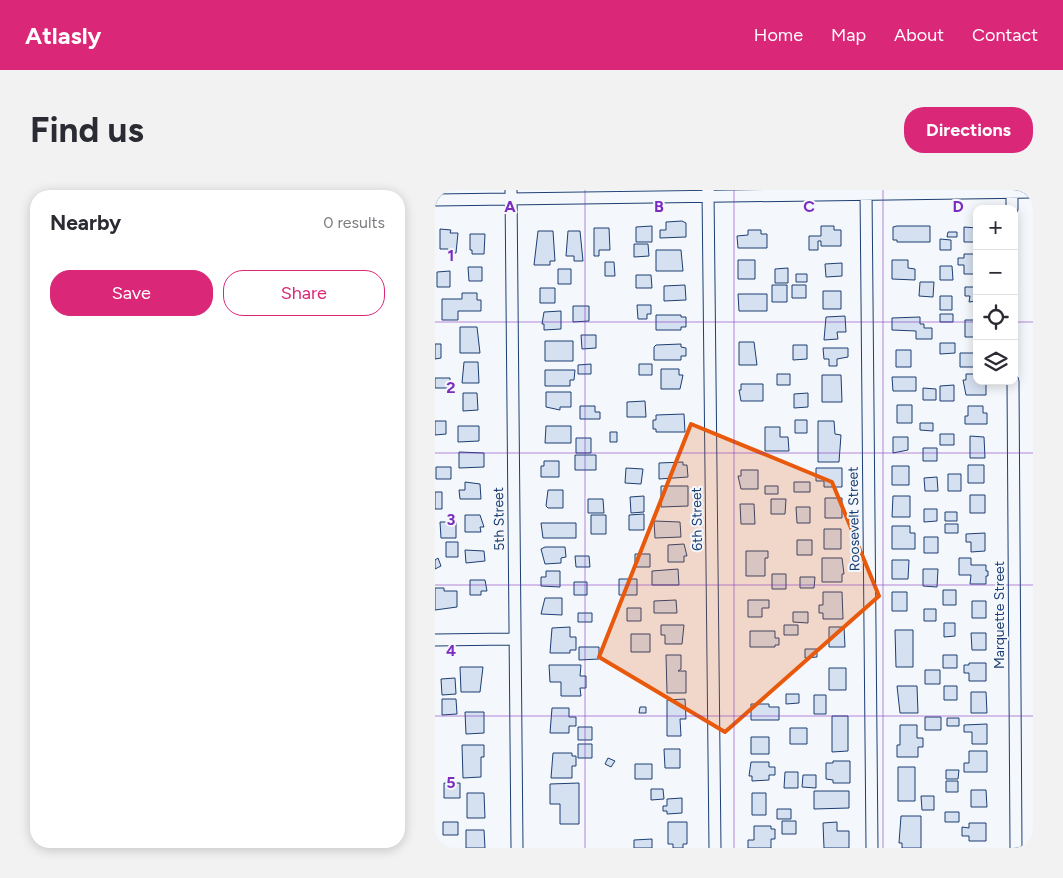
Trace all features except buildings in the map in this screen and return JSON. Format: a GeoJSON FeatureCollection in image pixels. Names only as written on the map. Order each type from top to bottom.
{"type":"FeatureCollection","features":[{"type":"Feature","properties":{"kind":"street"},"geometry":{"type":"LineString","coordinates":[[1012,191],[1012,205]]}},
{"type":"Feature","properties":{"kind":"street","name":"Roosevelt Street"},"geometry":{"type":"LineString","coordinates":[[866,192],[872,848]]}},
{"type":"Feature","properties":{"kind":"street"},"geometry":{"type":"LineString","coordinates":[[435,200],[511,195],[1033,192]]}},
{"type":"Feature","properties":{"kind":"street","name":"6th Street"},"geometry":{"type":"LineString","coordinates":[[708,193],[715,848]]}},
{"type":"Feature","properties":{"kind":"street","name":"5th Street"},"geometry":{"type":"LineString","coordinates":[[511,195],[517,848]]}},
{"type":"Feature","properties":{"kind":"street","name":"Marquette Street"},"geometry":{"type":"LineString","coordinates":[[1013,385],[1016,848]]}},
{"type":"Feature","properties":{"kind":"street"},"geometry":{"type":"LineString","coordinates":[[435,640],[515,639]]}},
{"type":"Feature","properties":{"kind":"highlighted area"},"geometry":{"type":"Polygon","coordinates":[[[691,424],[832,482],[879,596],[725,732],[599,657],[691,424]]]}}]}
